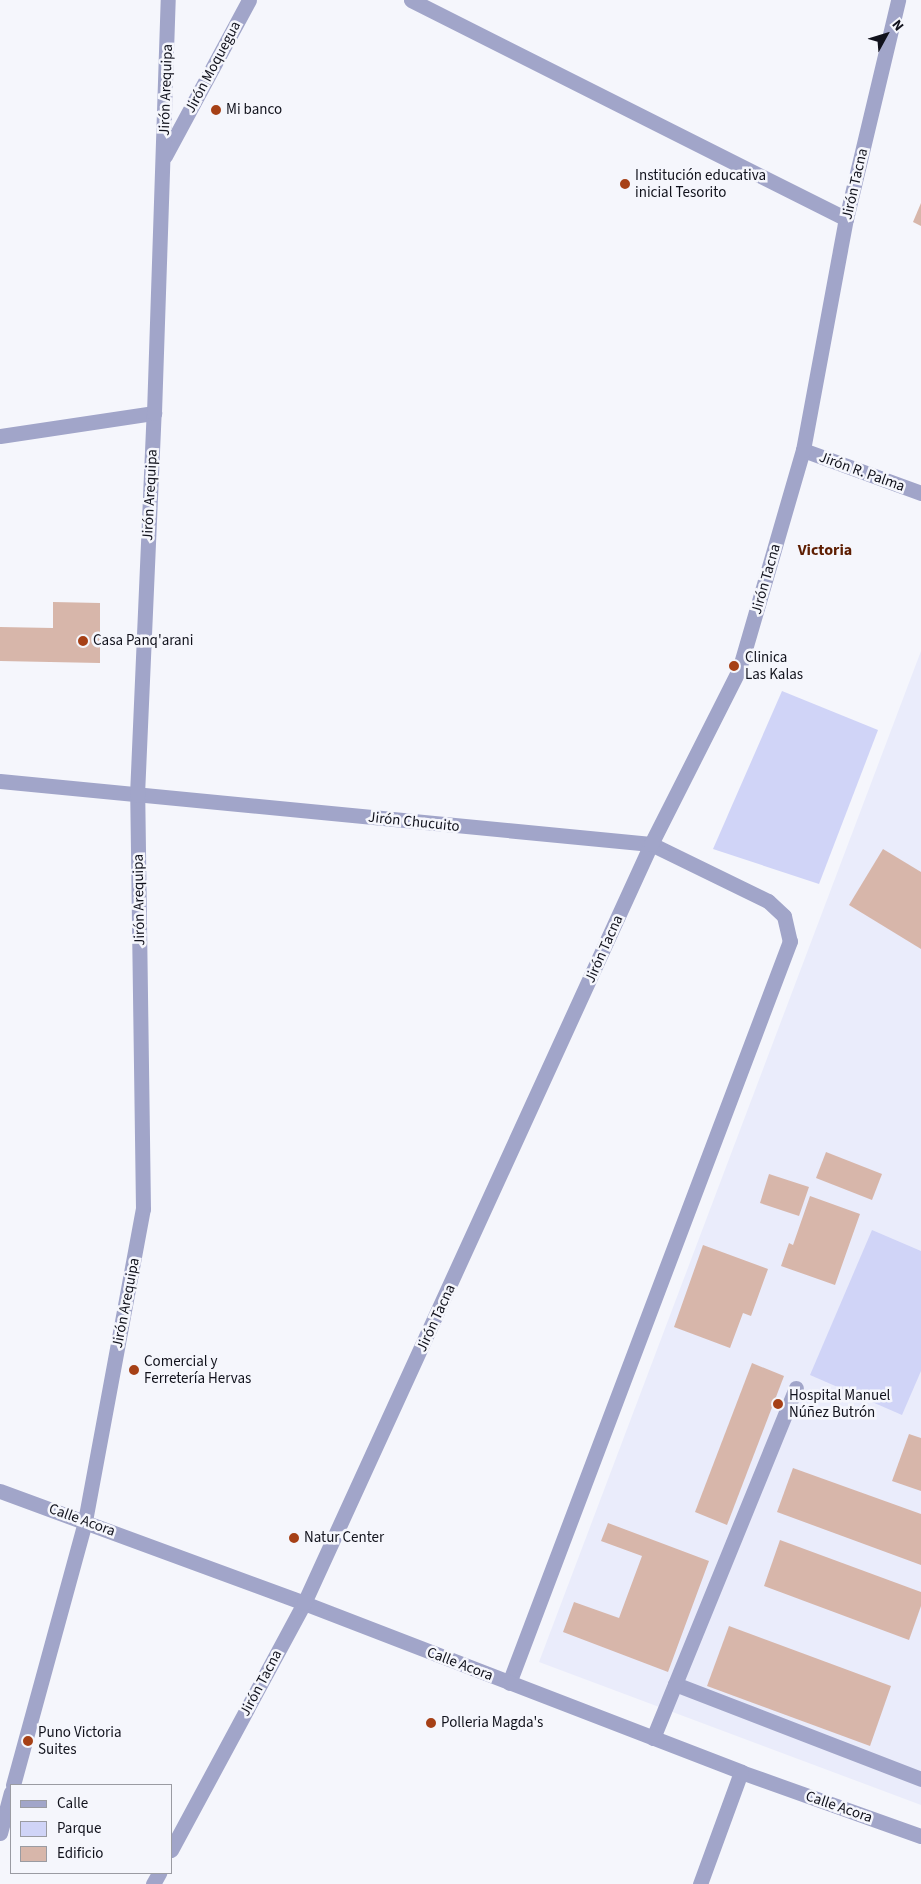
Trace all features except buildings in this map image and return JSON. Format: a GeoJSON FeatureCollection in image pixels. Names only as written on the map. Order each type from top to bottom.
{"type":"FeatureCollection","features":[{"type":"Feature","properties":{"kind":"street","name":"Jirón Arequipa"},"geometry":{"type":"LineString","coordinates":[[13,1784],[85,1521],[143,1209],[136,795],[154,413],[168,0]]}},
{"type":"Feature","properties":{"kind":"street","name":"Jirón Moquegua"},"geometry":{"type":"LineString","coordinates":[[163,160],[249,0]]}},
{"type":"Feature","properties":{"kind":"street"},"geometry":{"type":"LineString","coordinates":[[411,0],[846,219]]}},
{"type":"Feature","properties":{"kind":"street","name":"Jirón Tacna"},"geometry":{"type":"LineString","coordinates":[[172,1848],[304,1603],[652,844],[739,670],[803,450],[846,219],[898,0]]}},
{"type":"Feature","properties":{"kind":"street"},"geometry":{"type":"LineString","coordinates":[[0,436],[154,413]]}},
{"type":"Feature","properties":{"kind":"street","name":"Jirón R. Palma"},"geometry":{"type":"LineString","coordinates":[[803,450],[921,494]]}},
{"type":"Feature","properties":{"kind":"street","name":"Jirón Chucuito"},"geometry":{"type":"LineString","coordinates":[[0,781],[652,844],[768,901],[784,916],[790,941],[509,1683]]}},
{"type":"Feature","properties":{"kind":"street"},"geometry":{"type":"LineString","coordinates":[[653,1738],[796,1388]]}},
{"type":"Feature","properties":{"kind":"street","name":"Calle Acora"},"geometry":{"type":"LineString","coordinates":[[0,1491],[304,1603],[741,1772],[921,1836]]}},
{"type":"Feature","properties":{"kind":"street"},"geometry":{"type":"LineString","coordinates":[[675,1684],[921,1779]]}},
{"type":"Feature","properties":{"kind":"street"},"geometry":{"type":"LineString","coordinates":[[700,1884],[741,1772]]}},
{"type":"Feature","properties":{"kind":"street"},"geometry":{"type":"LineString","coordinates":[[0,1833],[10,1796]]}},
{"type":"Feature","properties":{"kind":"shaded area","name":"Hospital Manuel Núñez Butrón"},"geometry":{"type":"Polygon","coordinates":[[[921,651],[921,1805],[539,1662],[921,651]]]}},
{"type":"Feature","properties":{"kind":"green space"},"geometry":{"type":"Polygon","coordinates":[[[782,691],[878,730],[819,884],[713,849],[782,691]]]}},
{"type":"Feature","properties":{"kind":"green space"},"geometry":{"type":"Polygon","coordinates":[[[872,1230],[921,1251],[921,1371],[902,1415],[810,1375],[872,1230]]]}},
{"type":"Feature","properties":{"kind":"place","name":"Mi banco"},"geometry":{"type":"Point","coordinates":[216,110]}},
{"type":"Feature","properties":{"kind":"place","name":"Institución educativa inicial Tesorito"},"geometry":{"type":"Point","coordinates":[625,184]}},
{"type":"Feature","properties":{"kind":"place","name":"Casa Panq'arani"},"geometry":{"type":"Point","coordinates":[83,641]}},
{"type":"Feature","properties":{"kind":"place","name":"Clinica Las Kalas"},"geometry":{"type":"Point","coordinates":[734,666]}},
{"type":"Feature","properties":{"kind":"place","name":"Comercial y Ferretería Hervas"},"geometry":{"type":"Point","coordinates":[134,1370]}},
{"type":"Feature","properties":{"kind":"place","name":"Hospital Manuel Núñez Butrón"},"geometry":{"type":"Point","coordinates":[778,1404]}},
{"type":"Feature","properties":{"kind":"place","name":"Natur Center"},"geometry":{"type":"Point","coordinates":[294,1538]}},
{"type":"Feature","properties":{"kind":"place","name":"Polleria Magda's"},"geometry":{"type":"Point","coordinates":[431,1723]}},
{"type":"Feature","properties":{"kind":"place","name":"Puno Victoria Suites"},"geometry":{"type":"Point","coordinates":[28,1741]}},
{"type":"Feature","properties":{"kind":"district","name":"Victoria"},"geometry":{"type":"Point","coordinates":[825,550]}}]}
